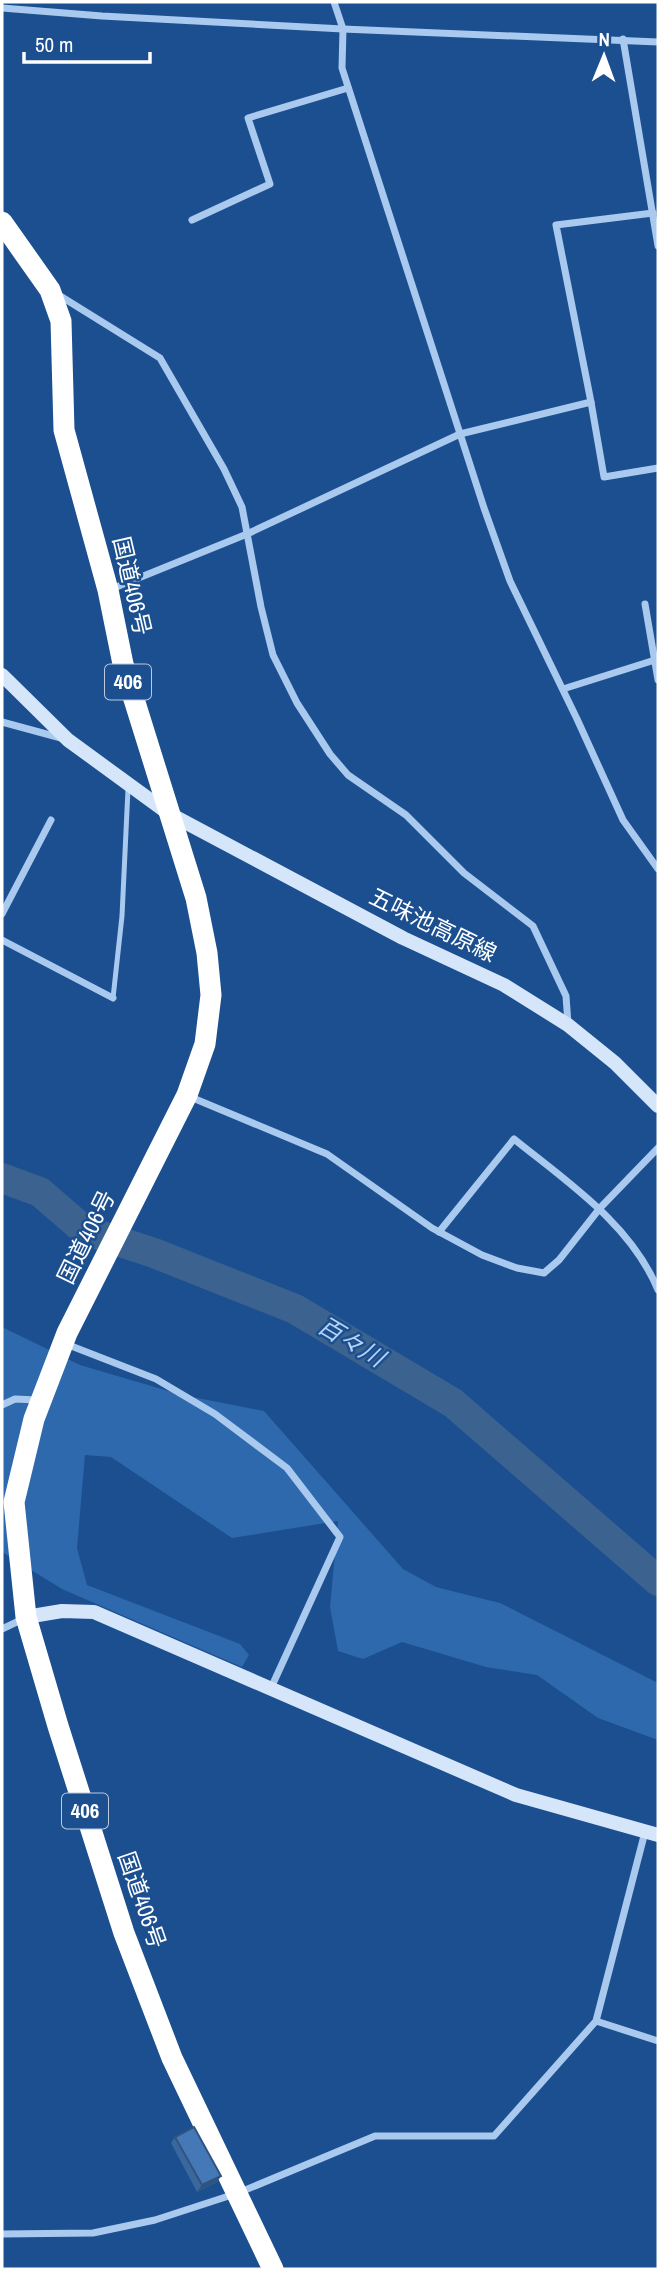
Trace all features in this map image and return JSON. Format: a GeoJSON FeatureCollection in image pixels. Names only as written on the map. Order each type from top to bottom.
{"type":"FeatureCollection","features":[{"type":"Feature","properties":{"kind":"highway","name":"国道406号"},"geometry":{"type":"LineString","coordinates":[[2,222],[51,290],[61,321],[64,430],[108,590],[123,664],[196,898],[207,953],[211,995],[205,1044],[187,1095],[65,1338],[34,1419],[14,1502],[26,1617],[124,1933],[172,2059],[273,2269]]}},
{"type":"Feature","properties":{"kind":"street"},"geometry":{"type":"LineString","coordinates":[[334,2],[343,29],[342,68],[348,88],[510,581],[563,688],[623,820],[658,869]]}},
{"type":"Feature","properties":{"kind":"street"},"geometry":{"type":"LineString","coordinates":[[2,8],[343,29],[658,42]]}},
{"type":"Feature","properties":{"kind":"street"},"geometry":{"type":"LineString","coordinates":[[622,39],[658,246]]}},
{"type":"Feature","properties":{"kind":"street"},"geometry":{"type":"LineString","coordinates":[[192,220],[270,184],[248,118],[348,88]]}},
{"type":"Feature","properties":{"kind":"street"},"geometry":{"type":"LineString","coordinates":[[653,213],[556,225],[604,477],[658,468]]}},
{"type":"Feature","properties":{"kind":"street"},"geometry":{"type":"LineString","coordinates":[[51,290],[160,358],[224,469],[242,507],[273,655],[296,703],[330,754],[348,775],[406,815],[464,873],[533,926],[566,996],[568,1024]]}},
{"type":"Feature","properties":{"kind":"street"},"geometry":{"type":"LineString","coordinates":[[108,590],[247,534],[460,434],[591,401]]}},
{"type":"Feature","properties":{"kind":"street"},"geometry":{"type":"LineString","coordinates":[[645,604],[658,680]]}},
{"type":"Feature","properties":{"kind":"street"},"geometry":{"type":"LineString","coordinates":[[563,688],[656,659]]}},
{"type":"Feature","properties":{"kind":"street","name":"五味池高原線"},"geometry":{"type":"LineString","coordinates":[[2,675],[68,740],[168,813],[403,938],[504,985],[568,1024],[615,1063],[658,1106]]}},
{"type":"Feature","properties":{"kind":"street"},"geometry":{"type":"LineString","coordinates":[[2,722],[68,740]]}},
{"type":"Feature","properties":{"kind":"street"},"geometry":{"type":"LineString","coordinates":[[2,914],[51,820]]}},
{"type":"Feature","properties":{"kind":"street"},"geometry":{"type":"LineString","coordinates":[[2,940],[113,998]]}},
{"type":"Feature","properties":{"kind":"street"},"geometry":{"type":"LineString","coordinates":[[187,1095],[327,1154],[439,1232],[482,1255],[517,1268],[544,1273],[559,1260],[600,1208],[658,1148]]}},
{"type":"Feature","properties":{"kind":"street"},"geometry":{"type":"LineString","coordinates":[[439,1232],[514,1139],[600,1208],[649,1266],[658,1290]]}},
{"type":"Feature","properties":{"kind":"street"},"geometry":{"type":"LineString","coordinates":[[65,1338],[156,1379],[215,1414],[287,1468],[340,1537],[271,1689]]}},
{"type":"Feature","properties":{"kind":"street"},"geometry":{"type":"LineString","coordinates":[[2,1405],[15,1399],[41,1401]]}},
{"type":"Feature","properties":{"kind":"street"},"geometry":{"type":"LineString","coordinates":[[2,1629],[26,1617],[62,1611],[94,1612],[516,1795],[652,1833],[596,2021],[494,2136],[375,2136],[238,2193],[155,2220],[93,2233],[2,2234]]}},
{"type":"Feature","properties":{"kind":"street"},"geometry":{"type":"LineString","coordinates":[[596,2021],[658,2041]]}},
{"type":"Feature","properties":{"kind":"lane"},"geometry":{"type":"LineString","coordinates":[[113,998],[122,916],[128,783]]}},
{"type":"Feature","properties":{"kind":"shaded area"},"geometry":{"type":"Polygon","coordinates":[[[2,1327],[80,1365],[182,1395],[264,1411],[403,1569],[436,1587],[500,1603],[658,1683],[658,1740],[598,1718],[537,1675],[486,1667],[402,1642],[363,1659],[338,1651],[330,1607],[338,1521],[232,1538],[111,1457],[85,1455],[77,1548],[87,1585],[240,1644],[249,1655],[242,1667],[62,1589],[2,1552],[2,1327]]]}},
{"type":"Feature","properties":{"kind":"building"},"geometry":{"type":"Polygon","coordinates":[[[194,2127],[221,2176],[202,2185],[175,2137],[194,2127]]]}},
{"type":"Feature","properties":{"kind":"waterway","name":"百々川"},"geometry":{"type":"LineString","coordinates":[[2,1178],[40,1192],[84,1230],[154,1253],[295,1309],[453,1403],[658,1581]]}}]}
